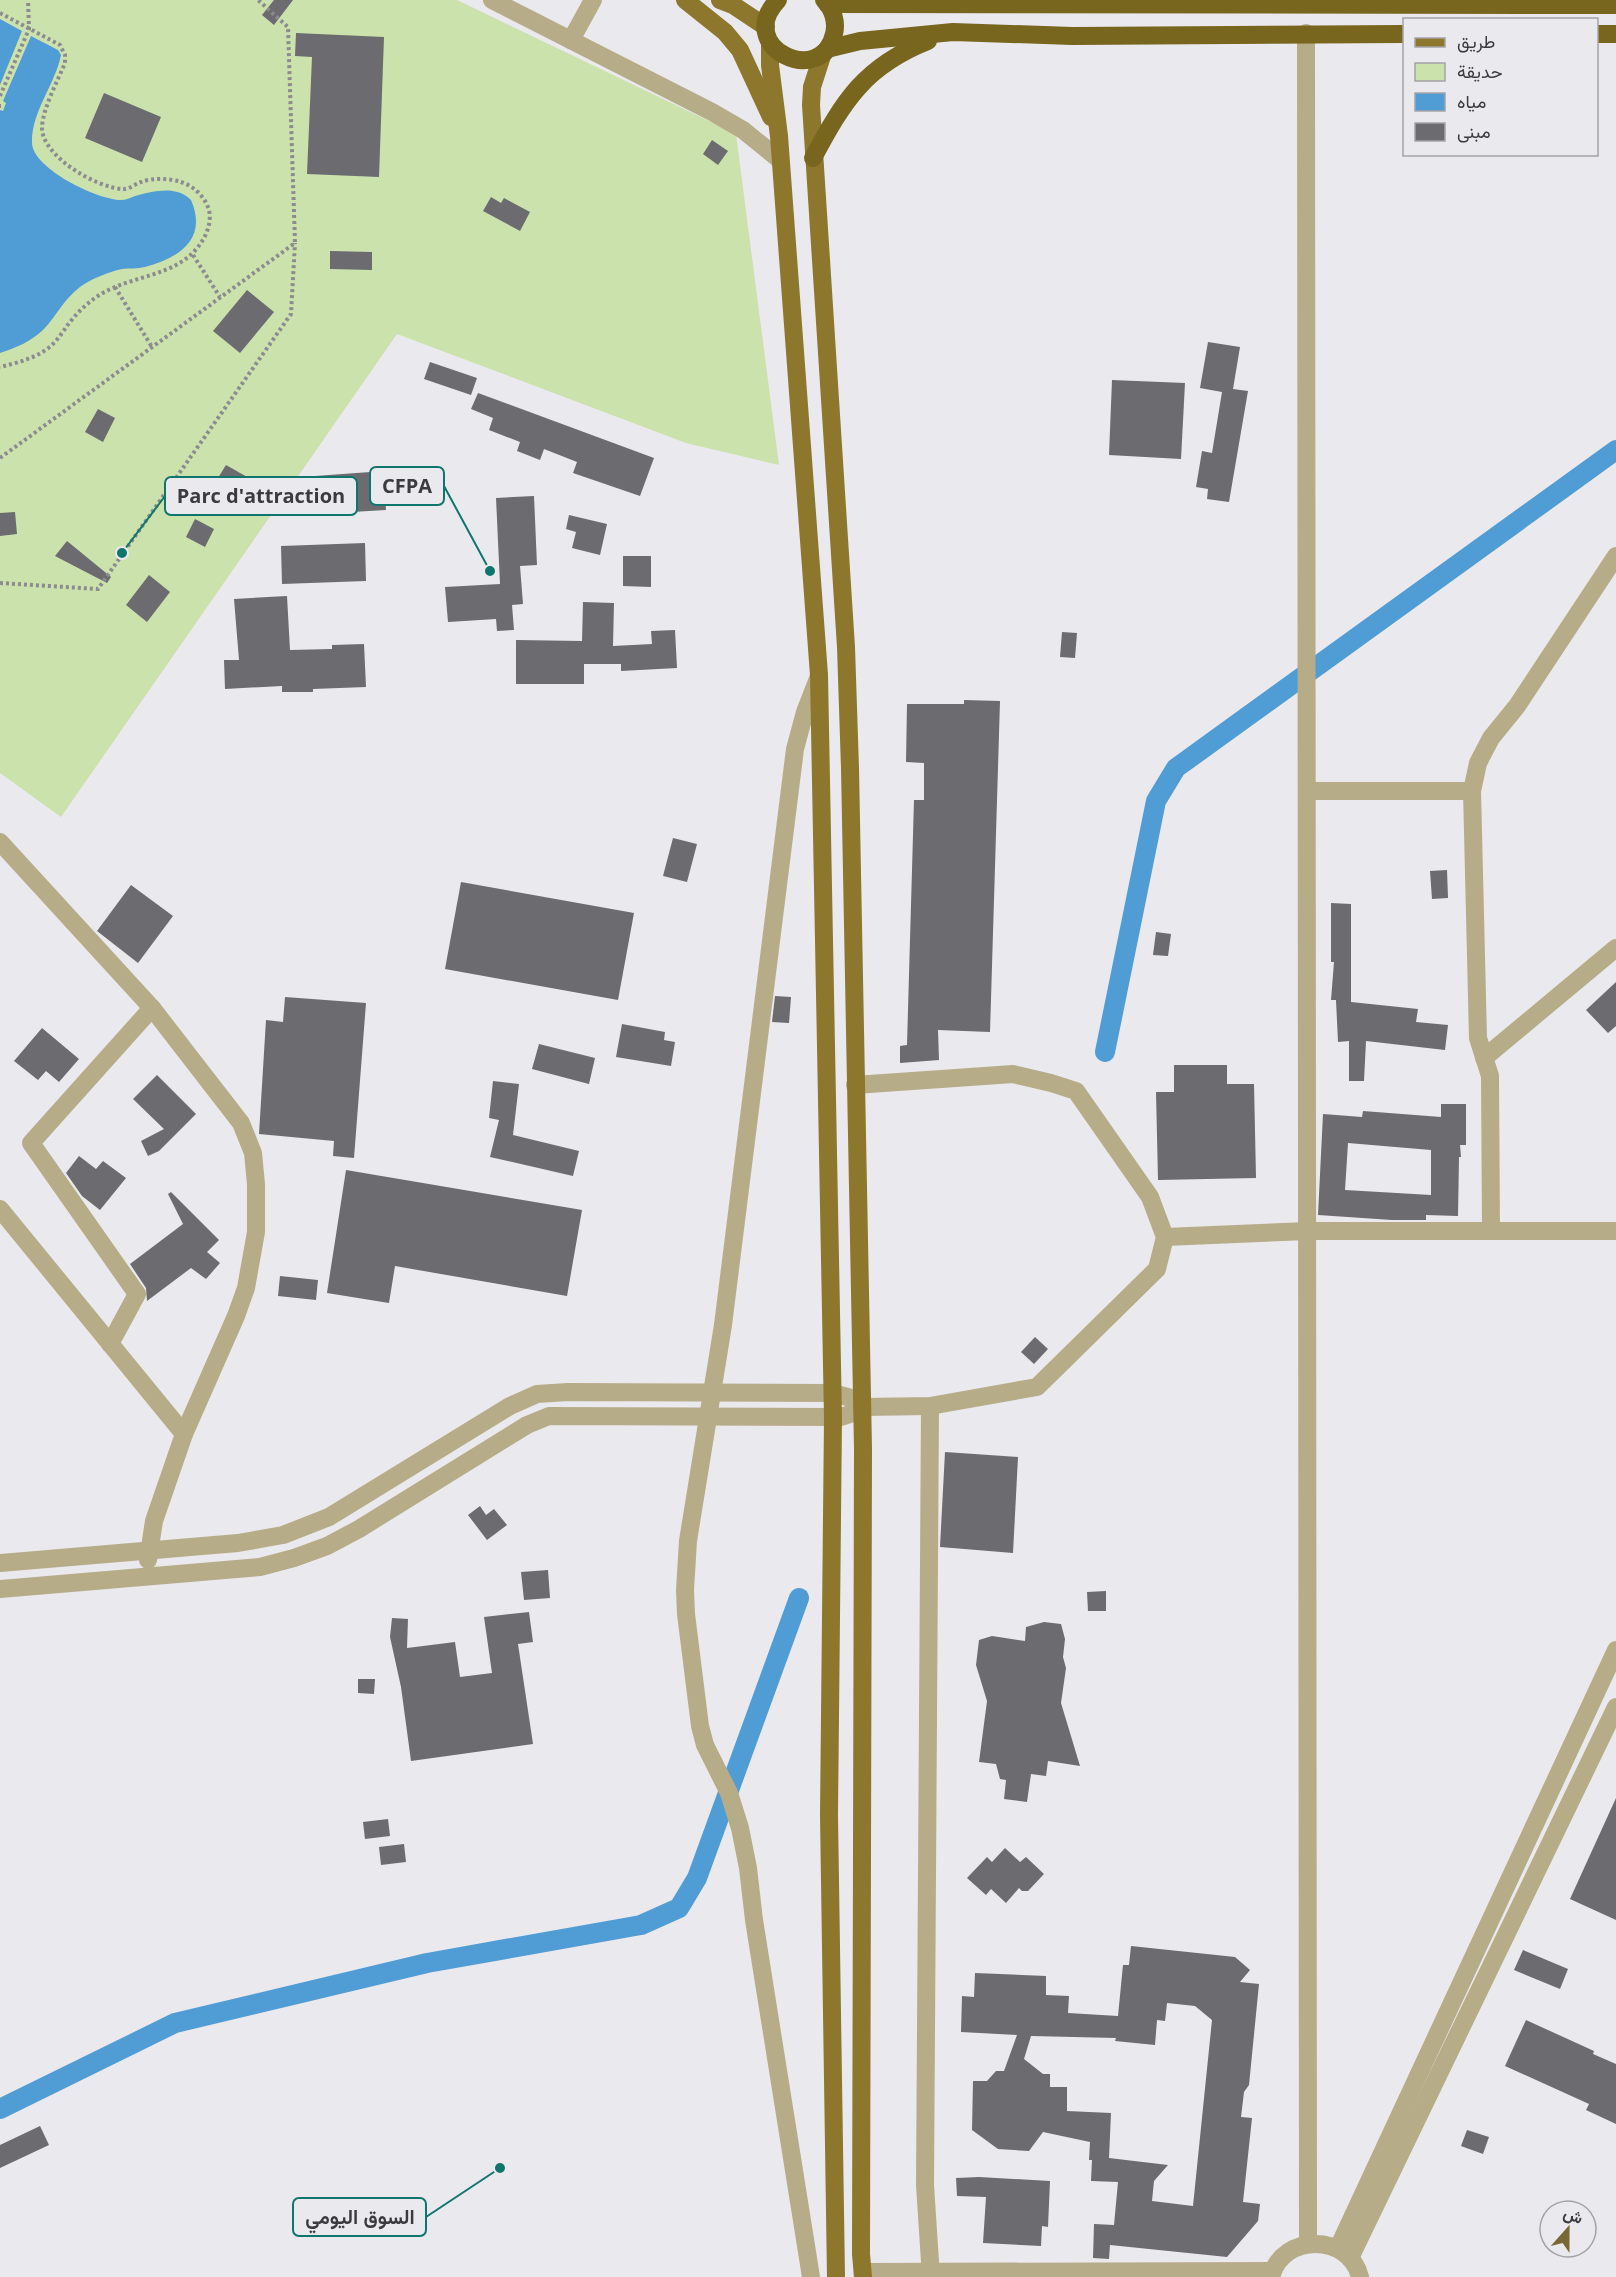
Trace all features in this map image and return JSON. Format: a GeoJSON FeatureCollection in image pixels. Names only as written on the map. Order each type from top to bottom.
{"type":"FeatureCollection","features":[{"type":"Feature","properties":{"kind":"highway"},"geometry":{"type":"LineString","coordinates":[[778,0],[767,16],[768,35],[777,51],[795,60],[805,61],[825,51],[860,41],[953,32],[1072,36],[1403,34]]}},
{"type":"Feature","properties":{"kind":"highway"},"geometry":{"type":"LineString","coordinates":[[825,51],[833,39],[835,28],[828,1],[1616,5]]}},
{"type":"Feature","properties":{"kind":"highway"},"geometry":{"type":"LineString","coordinates":[[813,158],[832,122],[863,81],[902,51],[953,32]]}},
{"type":"Feature","properties":{"kind":"highway"},"geometry":{"type":"LineString","coordinates":[[1598,34],[1616,34]]}},
{"type":"Feature","properties":{"kind":"main road"},"geometry":{"type":"LineString","coordinates":[[685,0],[725,32],[740,50],[779,136]]}},
{"type":"Feature","properties":{"kind":"main road"},"geometry":{"type":"LineString","coordinates":[[720,0],[733,5],[768,35],[779,136],[819,675],[832,1393],[829,1815],[836,2277]]}},
{"type":"Feature","properties":{"kind":"main road"},"geometry":{"type":"LineString","coordinates":[[825,51],[813,87],[813,158],[847,677],[863,1407],[863,2274]]}},
{"type":"Feature","properties":{"kind":"street"},"geometry":{"type":"LineString","coordinates":[[492,0],[728,120],[780,160]]}},
{"type":"Feature","properties":{"kind":"street"},"geometry":{"type":"LineString","coordinates":[[570,40],[594,0]]}},
{"type":"Feature","properties":{"kind":"street"},"geometry":{"type":"LineString","coordinates":[[1306,33],[1308,2243]]}},
{"type":"Feature","properties":{"kind":"street"},"geometry":{"type":"LineString","coordinates":[[1491,1231],[1490,1076],[1478,1038],[1472,791],[1478,763],[1491,738],[1517,706],[1616,556]]}},
{"type":"Feature","properties":{"kind":"street"},"geometry":{"type":"LineString","coordinates":[[811,2277],[754,1920],[748,1868],[740,1828],[729,1793],[705,1745],[696,1707],[685,1590],[688,1541],[723,1324],[795,749],[805,712],[819,675]]}},
{"type":"Feature","properties":{"kind":"street"},"geometry":{"type":"LineString","coordinates":[[1308,791],[1472,791]]}},
{"type":"Feature","properties":{"kind":"street"},"geometry":{"type":"LineString","coordinates":[[0,842],[152,1008],[241,1123],[253,1153],[256,1184],[256,1232],[246,1288],[184,1434],[153,1521],[148,1550],[147,1576]]}},
{"type":"Feature","properties":{"kind":"street"},"geometry":{"type":"LineString","coordinates":[[1484,1058],[1616,948]]}},
{"type":"Feature","properties":{"kind":"street"},"geometry":{"type":"LineString","coordinates":[[110,1344],[137,1294],[31,1143],[152,1008]]}},
{"type":"Feature","properties":{"kind":"street"},"geometry":{"type":"LineString","coordinates":[[0,1589],[260,1566],[294,1558],[327,1546],[359,1529],[537,1420],[561,1416],[832,1418],[849,1415],[863,1407],[930,1406],[1037,1387],[1157,1269],[1166,1237],[1150,1197],[1076,1091],[1013,1074],[855,1085]]}},
{"type":"Feature","properties":{"kind":"street"},"geometry":{"type":"LineString","coordinates":[[0,1209],[184,1434]]}},
{"type":"Feature","properties":{"kind":"street"},"geometry":{"type":"LineString","coordinates":[[1166,1237],[1308,1231],[1616,1231]]}},
{"type":"Feature","properties":{"kind":"street"},"geometry":{"type":"LineString","coordinates":[[0,1563],[250,1542],[283,1535],[306,1527],[351,1504],[510,1406],[537,1394],[560,1392],[832,1393],[848,1397],[863,1407]]}},
{"type":"Feature","properties":{"kind":"street"},"geometry":{"type":"LineString","coordinates":[[930,1406],[925,2185],[931,2274]]}},
{"type":"Feature","properties":{"kind":"street"},"geometry":{"type":"LineString","coordinates":[[1344,2253],[1616,1650]]}},
{"type":"Feature","properties":{"kind":"street"},"geometry":{"type":"LineString","coordinates":[[1344,2253],[1616,1707]]}},
{"type":"Feature","properties":{"kind":"street"},"geometry":{"type":"LineString","coordinates":[[863,2274],[1272,2274],[1281,2258],[1293,2248],[1308,2243],[1323,2244],[1344,2253],[1360,2277]]}},
{"type":"Feature","properties":{"kind":"path"},"geometry":{"type":"LineString","coordinates":[[0,96],[29,29],[28,0]]}},
{"type":"Feature","properties":{"kind":"path"},"geometry":{"type":"LineString","coordinates":[[0,583],[98,589],[291,314],[295,243],[288,27],[258,0]]}},
{"type":"Feature","properties":{"kind":"path"},"geometry":{"type":"LineString","coordinates":[[0,14],[60,45],[65,55],[65,63],[43,123],[42,133],[48,146],[62,161],[75,171],[112,187],[128,189],[143,181],[179,181],[198,192],[207,204],[210,221],[193,255],[171,268],[115,287],[86,305],[46,350],[23,361],[0,367]]}},
{"type":"Feature","properties":{"kind":"path"},"geometry":{"type":"LineString","coordinates":[[0,458],[295,243]]}},
{"type":"Feature","properties":{"kind":"path"},"geometry":{"type":"LineString","coordinates":[[193,255],[220,298]]}},
{"type":"Feature","properties":{"kind":"path"},"geometry":{"type":"LineString","coordinates":[[115,287],[152,347]]}},
{"type":"Feature","properties":{"kind":"green space"},"geometry":{"type":"Polygon","coordinates":[[[0,0],[457,0],[736,134],[779,465],[686,443],[397,334],[61,817],[0,773],[0,0]]]}},
{"type":"Feature","properties":{"kind":"water"},"geometry":{"type":"Polygon","coordinates":[[[0,19],[22,31],[0,85],[0,19]]]}},
{"type":"Feature","properties":{"kind":"water"},"geometry":{"type":"Polygon","coordinates":[[[31,36],[58,50],[61,55],[35,120],[33,132],[32,143],[35,153],[43,163],[83,189],[111,199],[125,200],[164,190],[179,192],[191,200],[196,226],[193,236],[179,252],[142,268],[117,270],[89,281],[69,297],[49,324],[39,333],[24,344],[0,353],[0,110],[3,111],[6,103],[3,101],[31,36]]]}},
{"type":"Feature","properties":{"kind":"building"},"geometry":{"type":"Polygon","coordinates":[[[274,0],[293,0],[274,25],[262,15],[274,0]]]}},
{"type":"Feature","properties":{"kind":"building"},"geometry":{"type":"Polygon","coordinates":[[[296,33],[384,37],[379,177],[307,174],[312,57],[295,56],[296,33]]]}},
{"type":"Feature","properties":{"kind":"building"},"geometry":{"type":"Polygon","coordinates":[[[104,93],[161,117],[142,162],[85,138],[104,93]]]}},
{"type":"Feature","properties":{"kind":"building"},"geometry":{"type":"Polygon","coordinates":[[[712,140],[728,151],[718,165],[703,154],[712,140]]]}},
{"type":"Feature","properties":{"kind":"building"},"geometry":{"type":"Polygon","coordinates":[[[491,197],[501,203],[504,198],[530,212],[520,231],[483,211],[491,197]]]}},
{"type":"Feature","properties":{"kind":"building"},"geometry":{"type":"Polygon","coordinates":[[[330,251],[372,252],[372,270],[330,269],[330,251]]]}},
{"type":"Feature","properties":{"kind":"building"},"geometry":{"type":"Polygon","coordinates":[[[247,290],[274,312],[240,353],[213,331],[247,290]]]}},
{"type":"Feature","properties":{"kind":"building"},"geometry":{"type":"Polygon","coordinates":[[[1208,342],[1240,347],[1233,389],[1248,391],[1229,502],[1207,499],[1208,489],[1196,487],[1202,451],[1212,453],[1222,392],[1200,388],[1208,342]]]}},
{"type":"Feature","properties":{"kind":"building"},"geometry":{"type":"Polygon","coordinates":[[[430,362],[477,378],[471,395],[424,379],[430,362]]]}},
{"type":"Feature","properties":{"kind":"building"},"geometry":{"type":"Polygon","coordinates":[[[1112,380],[1185,383],[1181,459],[1109,455],[1112,380]]]}},
{"type":"Feature","properties":{"kind":"building"},"geometry":{"type":"Polygon","coordinates":[[[478,393],[654,458],[640,496],[573,473],[577,462],[544,449],[540,460],[517,451],[520,442],[489,430],[493,418],[471,409],[478,393]]]}},
{"type":"Feature","properties":{"kind":"building"},"geometry":{"type":"Polygon","coordinates":[[[98,409],[115,418],[103,442],[85,432],[98,409]]]}},
{"type":"Feature","properties":{"kind":"building"},"geometry":{"type":"Polygon","coordinates":[[[226,465],[249,478],[237,500],[213,486],[226,465]]]}},
{"type":"Feature","properties":{"kind":"building"},"geometry":{"type":"Polygon","coordinates":[[[384,471],[386,510],[318,514],[315,476],[384,471]]]}},
{"type":"Feature","properties":{"kind":"building"},"geometry":{"type":"Polygon","coordinates":[[[534,496],[537,565],[520,566],[523,604],[512,605],[514,630],[497,631],[496,619],[448,622],[445,587],[500,584],[496,498],[534,496]]]}},
{"type":"Feature","properties":{"kind":"building"},"geometry":{"type":"Polygon","coordinates":[[[15,512],[17,534],[0,536],[0,513],[15,512]]]}},
{"type":"Feature","properties":{"kind":"building"},"geometry":{"type":"Polygon","coordinates":[[[569,515],[607,524],[600,555],[572,548],[576,532],[566,529],[569,515]]]}},
{"type":"Feature","properties":{"kind":"building"},"geometry":{"type":"Polygon","coordinates":[[[195,519],[214,529],[205,547],[186,537],[195,519]]]}},
{"type":"Feature","properties":{"kind":"building"},"geometry":{"type":"Polygon","coordinates":[[[67,541],[111,577],[107,583],[55,556],[67,541]]]}},
{"type":"Feature","properties":{"kind":"building"},"geometry":{"type":"Polygon","coordinates":[[[365,543],[366,581],[282,584],[281,546],[365,543]]]}},
{"type":"Feature","properties":{"kind":"building"},"geometry":{"type":"Polygon","coordinates":[[[623,556],[651,556],[651,587],[623,586],[623,556]]]}},
{"type":"Feature","properties":{"kind":"building"},"geometry":{"type":"Polygon","coordinates":[[[149,575],[170,592],[147,622],[126,605],[149,575]]]}},
{"type":"Feature","properties":{"kind":"building"},"geometry":{"type":"Polygon","coordinates":[[[287,596],[290,650],[332,649],[332,645],[364,644],[366,687],[313,689],[313,692],[282,692],[282,686],[225,689],[224,660],[239,660],[234,599],[287,596]]]}},
{"type":"Feature","properties":{"kind":"building"},"geometry":{"type":"Polygon","coordinates":[[[583,602],[614,603],[613,646],[652,644],[651,631],[675,630],[677,668],[621,671],[621,664],[584,664],[584,684],[516,684],[516,640],[582,641],[583,602]]]}},
{"type":"Feature","properties":{"kind":"building"},"geometry":{"type":"Polygon","coordinates":[[[1062,632],[1077,633],[1075,658],[1060,657],[1062,632]]]}},
{"type":"Feature","properties":{"kind":"building"},"geometry":{"type":"Polygon","coordinates":[[[964,700],[1000,701],[990,1032],[938,1030],[939,1060],[900,1063],[900,1046],[907,1045],[914,800],[924,800],[924,763],[906,762],[907,704],[964,704],[964,700]]]}},
{"type":"Feature","properties":{"kind":"building"},"geometry":{"type":"Polygon","coordinates":[[[673,838],[697,844],[687,882],[663,876],[673,838]]]}},
{"type":"Feature","properties":{"kind":"building"},"geometry":{"type":"Polygon","coordinates":[[[1447,870],[1448,898],[1432,899],[1430,871],[1447,870]]]}},
{"type":"Feature","properties":{"kind":"building"},"geometry":{"type":"Polygon","coordinates":[[[461,882],[634,913],[618,1000],[445,969],[461,882]]]}},
{"type":"Feature","properties":{"kind":"building"},"geometry":{"type":"Polygon","coordinates":[[[131,885],[173,916],[138,963],[97,931],[131,885]]]}},
{"type":"Feature","properties":{"kind":"building"},"geometry":{"type":"Polygon","coordinates":[[[1331,903],[1351,904],[1351,1002],[1418,1009],[1416,1022],[1448,1025],[1445,1050],[1366,1041],[1364,1081],[1349,1081],[1349,1041],[1338,1042],[1336,1000],[1331,1000],[1334,962],[1331,962],[1331,903]]]}},
{"type":"Feature","properties":{"kind":"building"},"geometry":{"type":"Polygon","coordinates":[[[1156,932],[1171,934],[1168,956],[1153,955],[1156,932]]]}},
{"type":"Feature","properties":{"kind":"building"},"geometry":{"type":"Polygon","coordinates":[[[1616,982],[1616,1026],[1608,1033],[1586,1010],[1616,982]]]}},
{"type":"Feature","properties":{"kind":"building"},"geometry":{"type":"Polygon","coordinates":[[[775,996],[791,997],[789,1023],[772,1022],[775,996]]]}},
{"type":"Feature","properties":{"kind":"building"},"geometry":{"type":"Polygon","coordinates":[[[285,997],[366,1003],[354,1158],[333,1156],[334,1141],[259,1134],[266,1020],[283,1022],[285,997]]]}},
{"type":"Feature","properties":{"kind":"building"},"geometry":{"type":"Polygon","coordinates":[[[622,1024],[665,1032],[664,1040],[675,1042],[671,1066],[616,1057],[622,1024]]]}},
{"type":"Feature","properties":{"kind":"building"},"geometry":{"type":"Polygon","coordinates":[[[42,1028],[79,1059],[59,1082],[46,1071],[38,1080],[14,1061],[42,1028]]]}},
{"type":"Feature","properties":{"kind":"building"},"geometry":{"type":"Polygon","coordinates":[[[539,1044],[595,1058],[589,1084],[532,1069],[539,1044]]]}},
{"type":"Feature","properties":{"kind":"building"},"geometry":{"type":"Polygon","coordinates":[[[1174,1065],[1227,1065],[1227,1084],[1254,1084],[1256,1178],[1158,1180],[1156,1092],[1174,1092],[1174,1065]]]}},
{"type":"Feature","properties":{"kind":"building"},"geometry":{"type":"Polygon","coordinates":[[[157,1075],[196,1114],[159,1151],[148,1156],[141,1141],[164,1129],[133,1099],[157,1075]]]}},
{"type":"Feature","properties":{"kind":"building"},"geometry":{"type":"Polygon","coordinates":[[[493,1081],[519,1084],[513,1135],[579,1151],[573,1176],[490,1157],[499,1120],[489,1118],[493,1081]]]}},
{"type":"Feature","properties":{"kind":"building"},"geometry":{"type":"Polygon","coordinates":[[[1441,1104],[1466,1104],[1466,1145],[1460,1145],[1461,1157],[1459,1157],[1458,1216],[1426,1215],[1426,1220],[1392,1220],[1318,1215],[1323,1114],[1362,1117],[1363,1111],[1441,1117],[1441,1104]],[[1348,1143],[1345,1190],[1431,1195],[1431,1150],[1348,1143]]]}},
{"type":"Feature","properties":{"kind":"building"},"geometry":{"type":"Polygon","coordinates":[[[79,1156],[96,1169],[103,1161],[126,1178],[100,1210],[82,1196],[66,1173],[79,1156]]]}},
{"type":"Feature","properties":{"kind":"building"},"geometry":{"type":"Polygon","coordinates":[[[346,1170],[582,1210],[567,1296],[395,1266],[389,1303],[327,1293],[346,1170]]]}},
{"type":"Feature","properties":{"kind":"building"},"geometry":{"type":"Polygon","coordinates":[[[171,1192],[219,1240],[207,1252],[220,1263],[206,1279],[191,1268],[147,1301],[146,1288],[130,1264],[183,1224],[168,1194],[171,1192]]]}},
{"type":"Feature","properties":{"kind":"building"},"geometry":{"type":"Polygon","coordinates":[[[280,1276],[318,1280],[316,1300],[278,1296],[280,1276]]]}},
{"type":"Feature","properties":{"kind":"building"},"geometry":{"type":"Polygon","coordinates":[[[1035,1337],[1048,1349],[1034,1364],[1021,1352],[1035,1337]]]}},
{"type":"Feature","properties":{"kind":"building"},"geometry":{"type":"Polygon","coordinates":[[[945,1452],[1018,1457],[1013,1553],[940,1547],[945,1452]]]}},
{"type":"Feature","properties":{"kind":"building"},"geometry":{"type":"Polygon","coordinates":[[[480,1506],[486,1515],[494,1509],[507,1525],[487,1540],[468,1515],[480,1506]]]}},
{"type":"Feature","properties":{"kind":"building"},"geometry":{"type":"Polygon","coordinates":[[[548,1570],[550,1598],[524,1600],[521,1572],[548,1570]]]}},
{"type":"Feature","properties":{"kind":"building"},"geometry":{"type":"Polygon","coordinates":[[[1106,1591],[1106,1611],[1088,1611],[1087,1592],[1106,1591]]]}},
{"type":"Feature","properties":{"kind":"building"},"geometry":{"type":"Polygon","coordinates":[[[529,1612],[533,1642],[518,1644],[533,1744],[411,1761],[401,1687],[390,1637],[392,1618],[408,1619],[407,1648],[455,1642],[460,1677],[492,1673],[484,1617],[529,1612]]]}},
{"type":"Feature","properties":{"kind":"building"},"geometry":{"type":"Polygon","coordinates":[[[1044,1622],[1061,1624],[1065,1639],[1063,1657],[1066,1668],[1061,1703],[1080,1766],[1048,1761],[1046,1776],[1031,1774],[1027,1802],[1004,1799],[1006,1780],[1000,1779],[996,1764],[979,1762],[987,1701],[976,1665],[979,1640],[992,1636],[1025,1641],[1026,1627],[1044,1622]]]}},
{"type":"Feature","properties":{"kind":"building"},"geometry":{"type":"Polygon","coordinates":[[[358,1679],[375,1679],[374,1694],[358,1693],[358,1679]]]}},
{"type":"Feature","properties":{"kind":"building"},"geometry":{"type":"Polygon","coordinates":[[[1616,1798],[1616,1920],[1570,1899],[1616,1798]]]}},
{"type":"Feature","properties":{"kind":"building"},"geometry":{"type":"Polygon","coordinates":[[[388,1819],[390,1836],[365,1839],[363,1822],[388,1819]]]}},
{"type":"Feature","properties":{"kind":"building"},"geometry":{"type":"Polygon","coordinates":[[[404,1844],[406,1862],[381,1865],[379,1847],[404,1844]]]}},
{"type":"Feature","properties":{"kind":"building"},"geometry":{"type":"Polygon","coordinates":[[[1005,1848],[1020,1862],[1026,1857],[1044,1874],[1028,1891],[1022,1891],[1019,1888],[1006,1903],[991,1889],[986,1895],[967,1878],[987,1857],[992,1862],[1005,1848]]]}},
{"type":"Feature","properties":{"kind":"building"},"geometry":{"type":"Polygon","coordinates":[[[1131,1946],[1235,1957],[1250,1970],[1240,1982],[1259,1984],[1249,2085],[1244,2092],[1241,2117],[1252,2118],[1243,2202],[1260,2204],[1258,2221],[1227,2257],[1110,2245],[1109,2259],[1093,2258],[1094,2224],[1114,2225],[1118,2182],[1091,2181],[1090,2142],[1043,2132],[1029,2151],[998,2149],[972,2130],[973,2081],[987,2081],[996,2071],[1004,2071],[1017,2035],[961,2032],[962,1996],[974,1997],[975,1973],[1046,1976],[1046,1995],[1069,1996],[1068,2013],[1118,2016],[1123,1965],[1129,1965],[1131,1946]],[[1167,2003],[1165,2021],[1157,2020],[1155,2045],[1115,2041],[1116,2038],[1031,2036],[1024,2059],[1043,2074],[1050,2074],[1050,2087],[1067,2087],[1067,2111],[1111,2113],[1109,2158],[1168,2165],[1154,2181],[1152,2201],[1193,2206],[1212,2020],[1195,2006],[1167,2003]]]}},
{"type":"Feature","properties":{"kind":"building"},"geometry":{"type":"Polygon","coordinates":[[[1523,1950],[1568,1969],[1560,1989],[1514,1970],[1523,1950]]]}},
{"type":"Feature","properties":{"kind":"building"},"geometry":{"type":"Polygon","coordinates":[[[1526,2020],[1594,2051],[1593,2054],[1616,2064],[1616,2124],[1586,2110],[1589,2104],[1505,2066],[1526,2020]]]}},
{"type":"Feature","properties":{"kind":"building"},"geometry":{"type":"Polygon","coordinates":[[[40,2126],[49,2145],[0,2168],[0,2145],[40,2126]]]}},
{"type":"Feature","properties":{"kind":"building"},"geometry":{"type":"Polygon","coordinates":[[[1467,2130],[1489,2137],[1483,2154],[1461,2146],[1467,2130]]]}},
{"type":"Feature","properties":{"kind":"building"},"geometry":{"type":"Polygon","coordinates":[[[956,2178],[1050,2181],[1048,2227],[1042,2226],[1041,2246],[983,2243],[986,2197],[957,2196],[956,2178]]]}},
{"type":"Feature","properties":{"kind":"waterway"},"geometry":{"type":"LineString","coordinates":[[1105,1052],[1156,801],[1176,768],[1616,450]]}},
{"type":"Feature","properties":{"kind":"waterway"},"geometry":{"type":"LineString","coordinates":[[0,2109],[175,2023],[427,1963],[641,1925],[679,1908],[697,1878],[799,1598]]}},
{"type":"Feature","properties":{"kind":"place","name":"Parc d'attraction"},"geometry":{"type":"Point","coordinates":[122,553]}},
{"type":"Feature","properties":{"kind":"place","name":"CFPA"},"geometry":{"type":"Point","coordinates":[490,571]}},
{"type":"Feature","properties":{"kind":"place","name":"السوق اليومي"},"geometry":{"type":"Point","coordinates":[500,2168]}}]}
